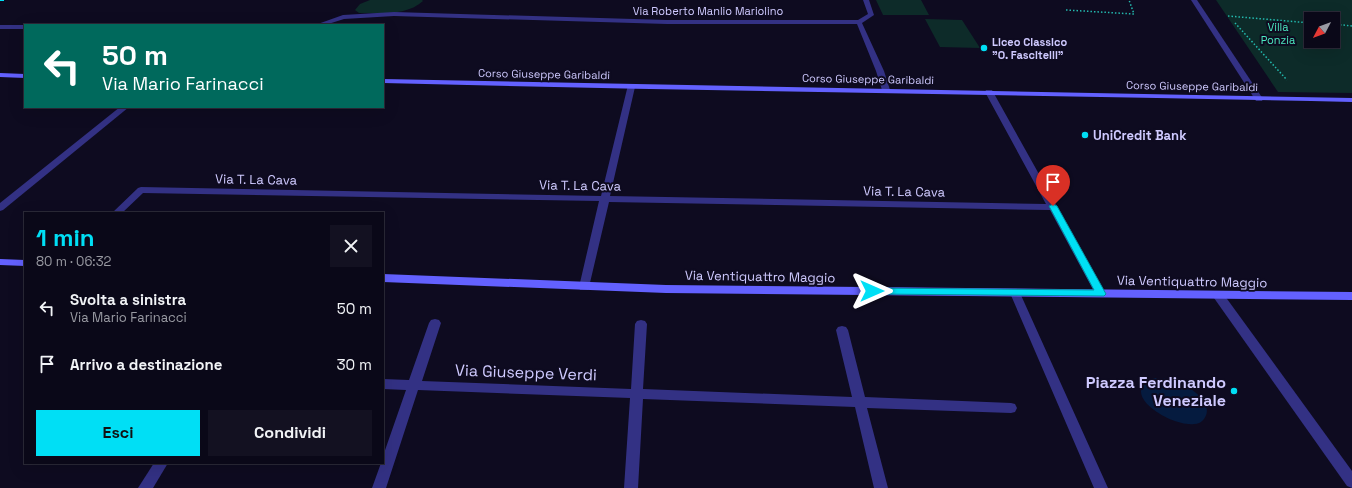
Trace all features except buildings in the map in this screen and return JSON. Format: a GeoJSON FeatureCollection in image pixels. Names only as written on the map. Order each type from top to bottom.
{"type":"FeatureCollection","features":[{"type":"Feature","properties":{"kind":"main road"},"geometry":{"type":"LineString","coordinates":[[0,75],[24,76]]}},
{"type":"Feature","properties":{"kind":"main road","name":"Corso Giuseppe Garibaldi"},"geometry":{"type":"LineString","coordinates":[[384,81],[1352,100]]}},
{"type":"Feature","properties":{"kind":"main road"},"geometry":{"type":"LineString","coordinates":[[0,262],[24,263]]}},
{"type":"Feature","properties":{"kind":"main road","name":"Via Ventiquattro Maggio"},"geometry":{"type":"LineString","coordinates":[[384,278],[584,287],[1352,296]]}},
{"type":"Feature","properties":{"kind":"street"},"geometry":{"type":"LineString","coordinates":[[866,0],[871,15],[859,22],[880,71],[886,90]]}},
{"type":"Feature","properties":{"kind":"street"},"geometry":{"type":"LineString","coordinates":[[1194,0],[1259,99]]}},
{"type":"Feature","properties":{"kind":"street","name":"Via Roberto Manlio Mariolino"},"geometry":{"type":"LineString","coordinates":[[321,24],[343,17],[394,14],[667,22],[859,22]]}},
{"type":"Feature","properties":{"kind":"street"},"geometry":{"type":"LineString","coordinates":[[0,27],[24,27]]}},
{"type":"Feature","properties":{"kind":"street"},"geometry":{"type":"LineString","coordinates":[[0,34],[24,34]]}},
{"type":"Feature","properties":{"kind":"street"},"geometry":{"type":"LineString","coordinates":[[584,287],[631,87]]}},
{"type":"Feature","properties":{"kind":"street"},"geometry":{"type":"LineString","coordinates":[[989,92],[1101,294]]}},
{"type":"Feature","properties":{"kind":"street"},"geometry":{"type":"LineString","coordinates":[[0,208],[124,108]]}},
{"type":"Feature","properties":{"kind":"street","name":"Via T. La Cava"},"geometry":{"type":"LineString","coordinates":[[117,212],[141,190],[1053,206]]}},
{"type":"Feature","properties":{"kind":"street"},"geometry":{"type":"LineString","coordinates":[[1015,293],[1101,488]]}},
{"type":"Feature","properties":{"kind":"street"},"geometry":{"type":"LineString","coordinates":[[1218,295],[1352,482]]}},
{"type":"Feature","properties":{"kind":"street"},"geometry":{"type":"LineString","coordinates":[[379,488],[435,323]]}},
{"type":"Feature","properties":{"kind":"street"},"geometry":{"type":"LineString","coordinates":[[631,488],[641,324]]}},
{"type":"Feature","properties":{"kind":"street"},"geometry":{"type":"LineString","coordinates":[[842,330],[881,488]]}},
{"type":"Feature","properties":{"kind":"street","name":"Via Giuseppe Verdi"},"geometry":{"type":"LineString","coordinates":[[384,384],[1011,408]]}},
{"type":"Feature","properties":{"kind":"street"},"geometry":{"type":"LineString","coordinates":[[145,488],[160,464]]}},
{"type":"Feature","properties":{"kind":"path"},"geometry":{"type":"LineString","coordinates":[[1066,10],[1134,14],[1129,0]]}},
{"type":"Feature","properties":{"kind":"path"},"geometry":{"type":"LineString","coordinates":[[1224,11],[1290,83]]}},
{"type":"Feature","properties":{"kind":"path"},"geometry":{"type":"LineString","coordinates":[[1228,16],[1304,22]]}},
{"type":"Feature","properties":{"kind":"path"},"geometry":{"type":"LineString","coordinates":[[1340,25],[1352,26]]}},
{"type":"Feature","properties":{"kind":"green space"},"geometry":{"type":"Polygon","coordinates":[[[370,0],[423,1],[409,9],[392,13],[359,13],[355,10],[360,4],[370,0]]]}},
{"type":"Feature","properties":{"kind":"green space"},"geometry":{"type":"Polygon","coordinates":[[[876,0],[921,0],[929,15],[883,15],[876,0]]]}},
{"type":"Feature","properties":{"kind":"green space","name":"Villa Ponzia"},"geometry":{"type":"Polygon","coordinates":[[[1216,0],[1352,0],[1352,93],[1278,92],[1216,0]]]}},
{"type":"Feature","properties":{"kind":"green space"},"geometry":{"type":"Polygon","coordinates":[[[925,19],[962,20],[980,48],[940,47],[925,19]]]}},
{"type":"Feature","properties":{"kind":"water"},"geometry":{"type":"Polygon","coordinates":[[[1153,378],[1175,381],[1187,386],[1197,394],[1205,403],[1207,408],[1207,414],[1203,420],[1197,424],[1184,424],[1162,415],[1152,408],[1144,400],[1141,392],[1144,385],[1153,378]]]}},
{"type":"Feature","properties":{"kind":"place","name":"Liceo Classico \"O. Fascitelli\""},"geometry":{"type":"Point","coordinates":[984,48]}},
{"type":"Feature","properties":{"kind":"place","name":"UniCredit Bank"},"geometry":{"type":"Point","coordinates":[1085,135]}},
{"type":"Feature","properties":{"kind":"place","name":"Piazza Ferdinando Veneziale"},"geometry":{"type":"Point","coordinates":[1234,391]}},
{"type":"Feature","properties":{"kind":"route"},"geometry":{"type":"LineString","coordinates":[[872,291],[1101,294],[1053,206]]}}]}
